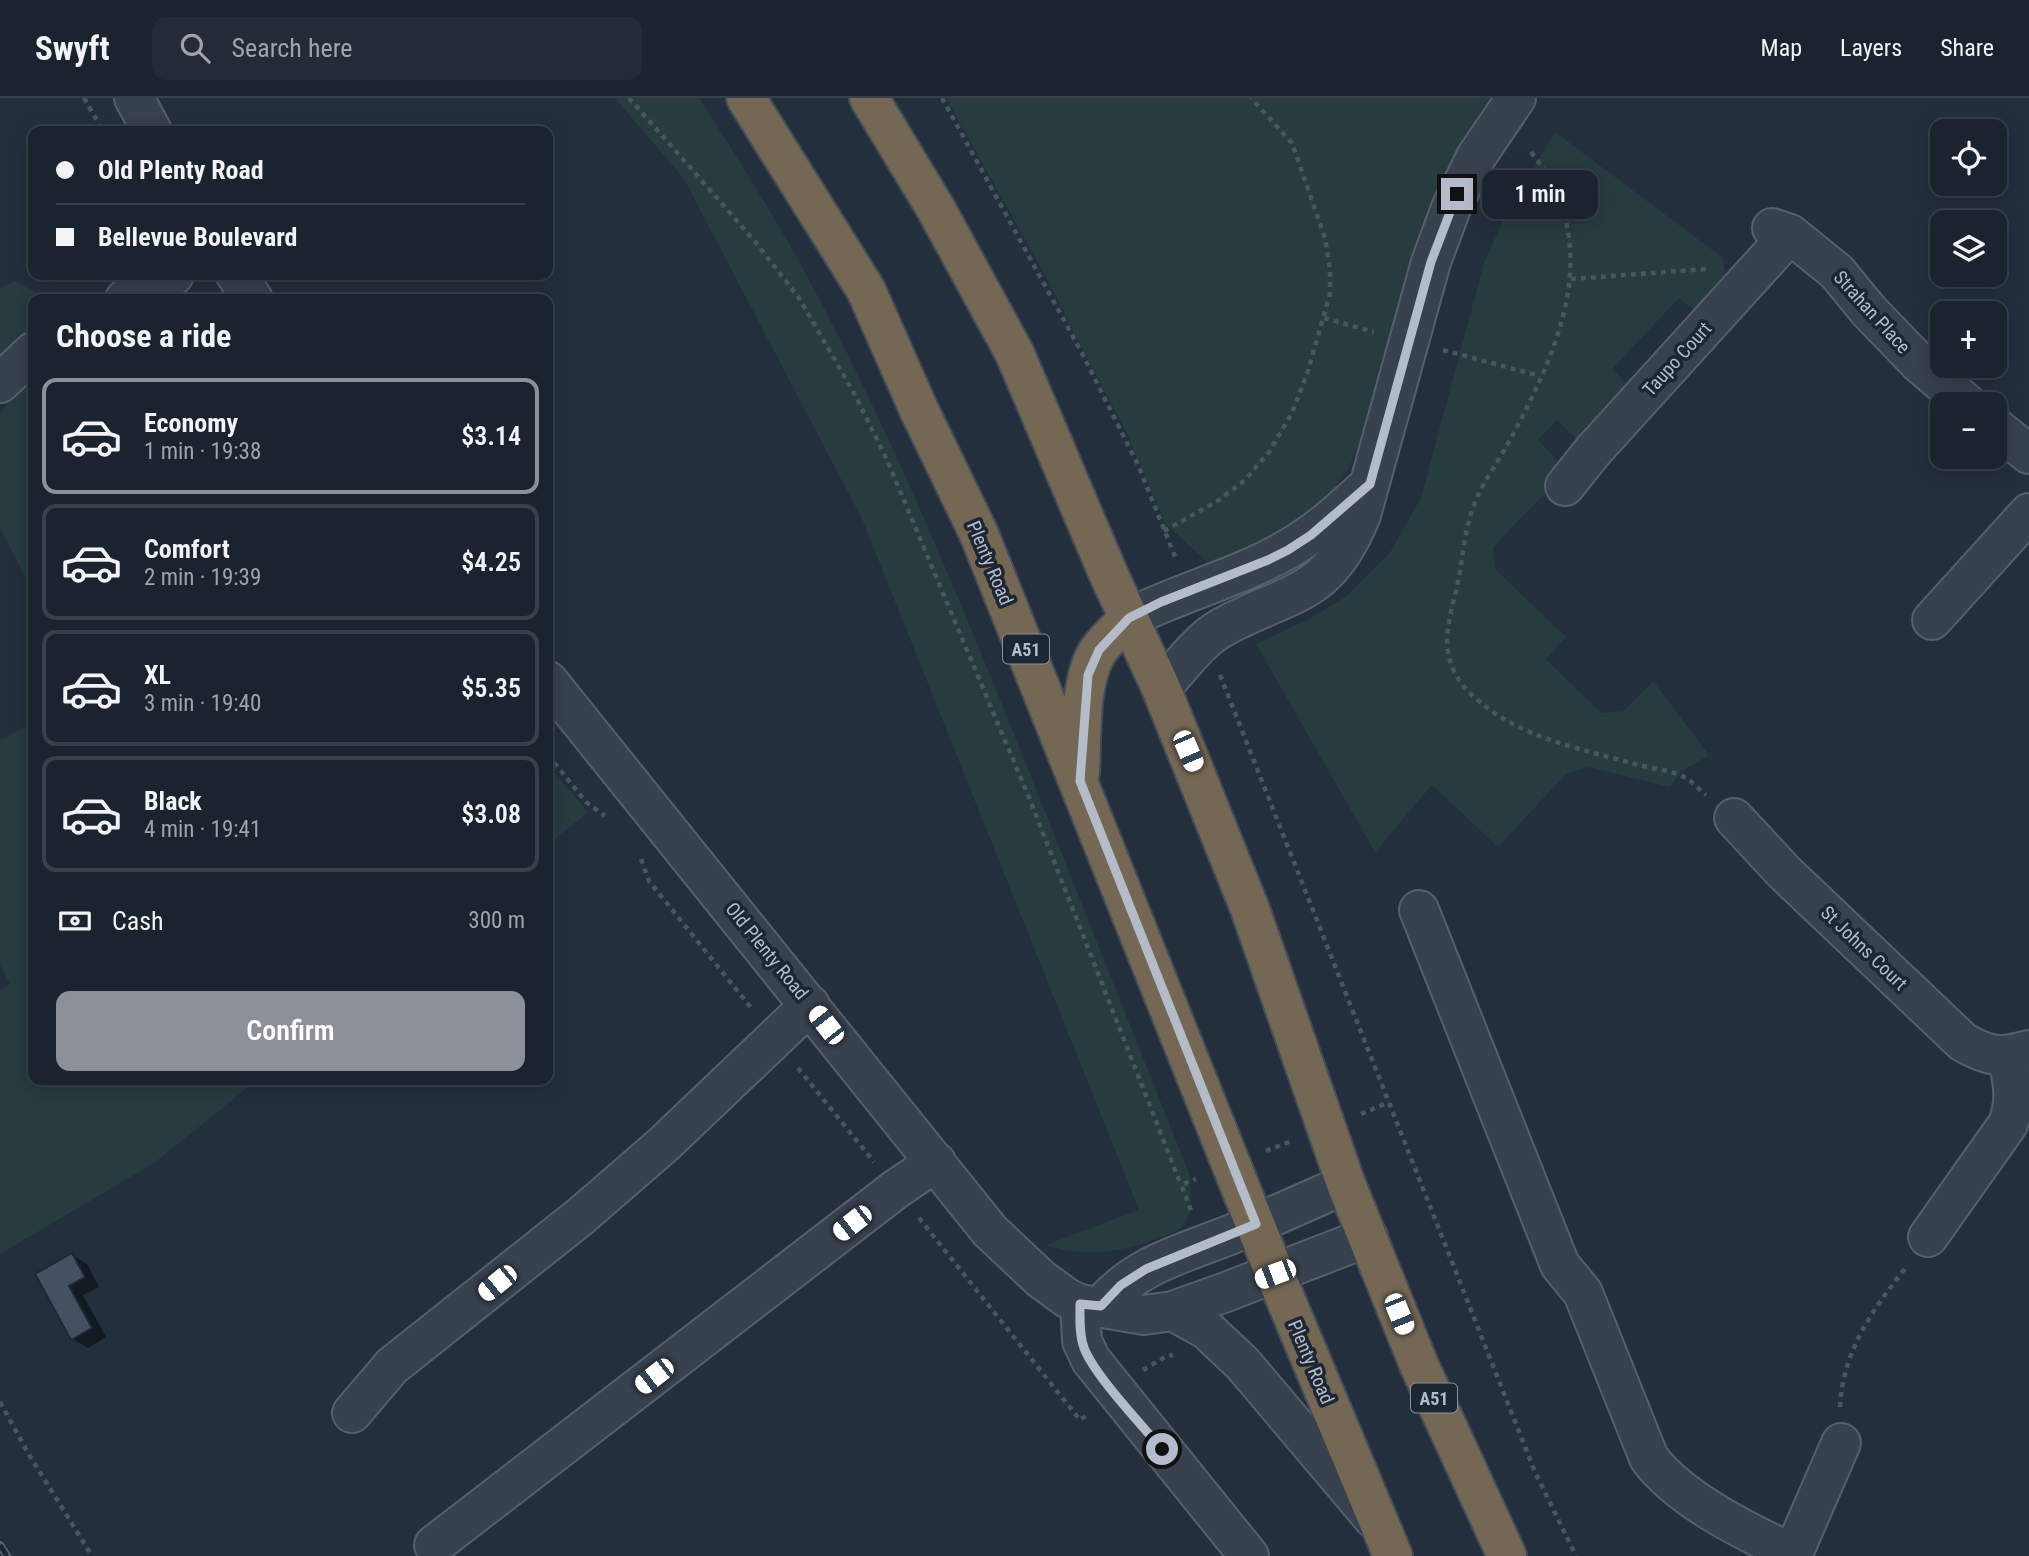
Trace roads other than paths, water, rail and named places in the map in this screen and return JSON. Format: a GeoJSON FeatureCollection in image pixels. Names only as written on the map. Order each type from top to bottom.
{"type":"FeatureCollection","features":[{"type":"Feature","properties":{"kind":"highway","name":"Plenty Road"},"geometry":{"type":"LineString","coordinates":[[747,98],[866,290],[919,410],[979,534],[1275,1274],[1387,1542]]}},
{"type":"Feature","properties":{"kind":"highway","name":"A51"},"geometry":{"type":"LineString","coordinates":[[869,98],[936,209],[1015,354],[1161,688],[1250,909],[1346,1184],[1419,1365],[1507,1556]]}},
{"type":"Feature","properties":{"kind":"highway"},"geometry":{"type":"LineString","coordinates":[[1080,781],[1088,675],[1099,650],[1129,618]]}},
{"type":"Feature","properties":{"kind":"street"},"geometry":{"type":"LineString","coordinates":[[134,98],[149,126]]}},
{"type":"Feature","properties":{"kind":"street"},"geometry":{"type":"LineString","coordinates":[[1161,688],[1206,640],[1221,628],[1302,591],[1321,578],[1336,564],[1351,540],[1370,484],[1431,262],[1451,208],[1476,156],[1516,98]]}},
{"type":"Feature","properties":{"kind":"street","name":"Strahan Place"},"geometry":{"type":"LineString","coordinates":[[1781,231],[1837,272],[1868,310],[1919,363],[1953,392]]}},
{"type":"Feature","properties":{"kind":"street","name":"Taupo Court"},"geometry":{"type":"LineString","coordinates":[[1565,486],[1781,231]]}},
{"type":"Feature","properties":{"kind":"street"},"geometry":{"type":"LineString","coordinates":[[135,294],[164,280]]}},
{"type":"Feature","properties":{"kind":"street"},"geometry":{"type":"LineString","coordinates":[[0,383],[28,357]]}},
{"type":"Feature","properties":{"kind":"street"},"geometry":{"type":"LineString","coordinates":[[2007,437],[2029,454]]}},
{"type":"Feature","properties":{"kind":"street"},"geometry":{"type":"LineString","coordinates":[[1129,618],[1161,602],[1288,550],[1311,535],[1370,484]]}},
{"type":"Feature","properties":{"kind":"street"},"geometry":{"type":"LineString","coordinates":[[1932,620],[2029,513]]}},
{"type":"Feature","properties":{"kind":"street","name":"Old Plenty Road"},"geometry":{"type":"LineString","coordinates":[[553,687],[1007,1249],[1051,1287],[1091,1305],[1144,1315],[1173,1311],[1368,1237]]}},
{"type":"Feature","properties":{"kind":"street","name":"St Johns Court"},"geometry":{"type":"LineString","coordinates":[[1734,818],[1784,872],[1963,1042],[1984,1054],[2018,1053],[2013,1109],[2008,1124],[1928,1237]]}},
{"type":"Feature","properties":{"kind":"street"},"geometry":{"type":"LineString","coordinates":[[1419,910],[1560,1265],[1583,1293],[1649,1458],[1660,1473],[1687,1494],[1757,1537],[1793,1555],[1841,1443]]}},
{"type":"Feature","properties":{"kind":"street"},"geometry":{"type":"LineString","coordinates":[[352,1413],[393,1366],[581,1216],[664,1144],[810,1005]]}},
{"type":"Feature","properties":{"kind":"street"},"geometry":{"type":"LineString","coordinates":[[434,1545],[896,1189],[936,1162]]}},
{"type":"Feature","properties":{"kind":"street"},"geometry":{"type":"LineString","coordinates":[[1249,1556],[1091,1360],[1082,1341],[1091,1305],[1146,1269],[1346,1184]]}},
{"type":"Feature","properties":{"kind":"street"},"geometry":{"type":"LineString","coordinates":[[1173,1311],[1207,1330],[1243,1364],[1387,1542]]}},
{"type":"Feature","properties":{"kind":"railway"},"geometry":{"type":"LineString","coordinates":[[0,1545],[7,1556]]}}]}
